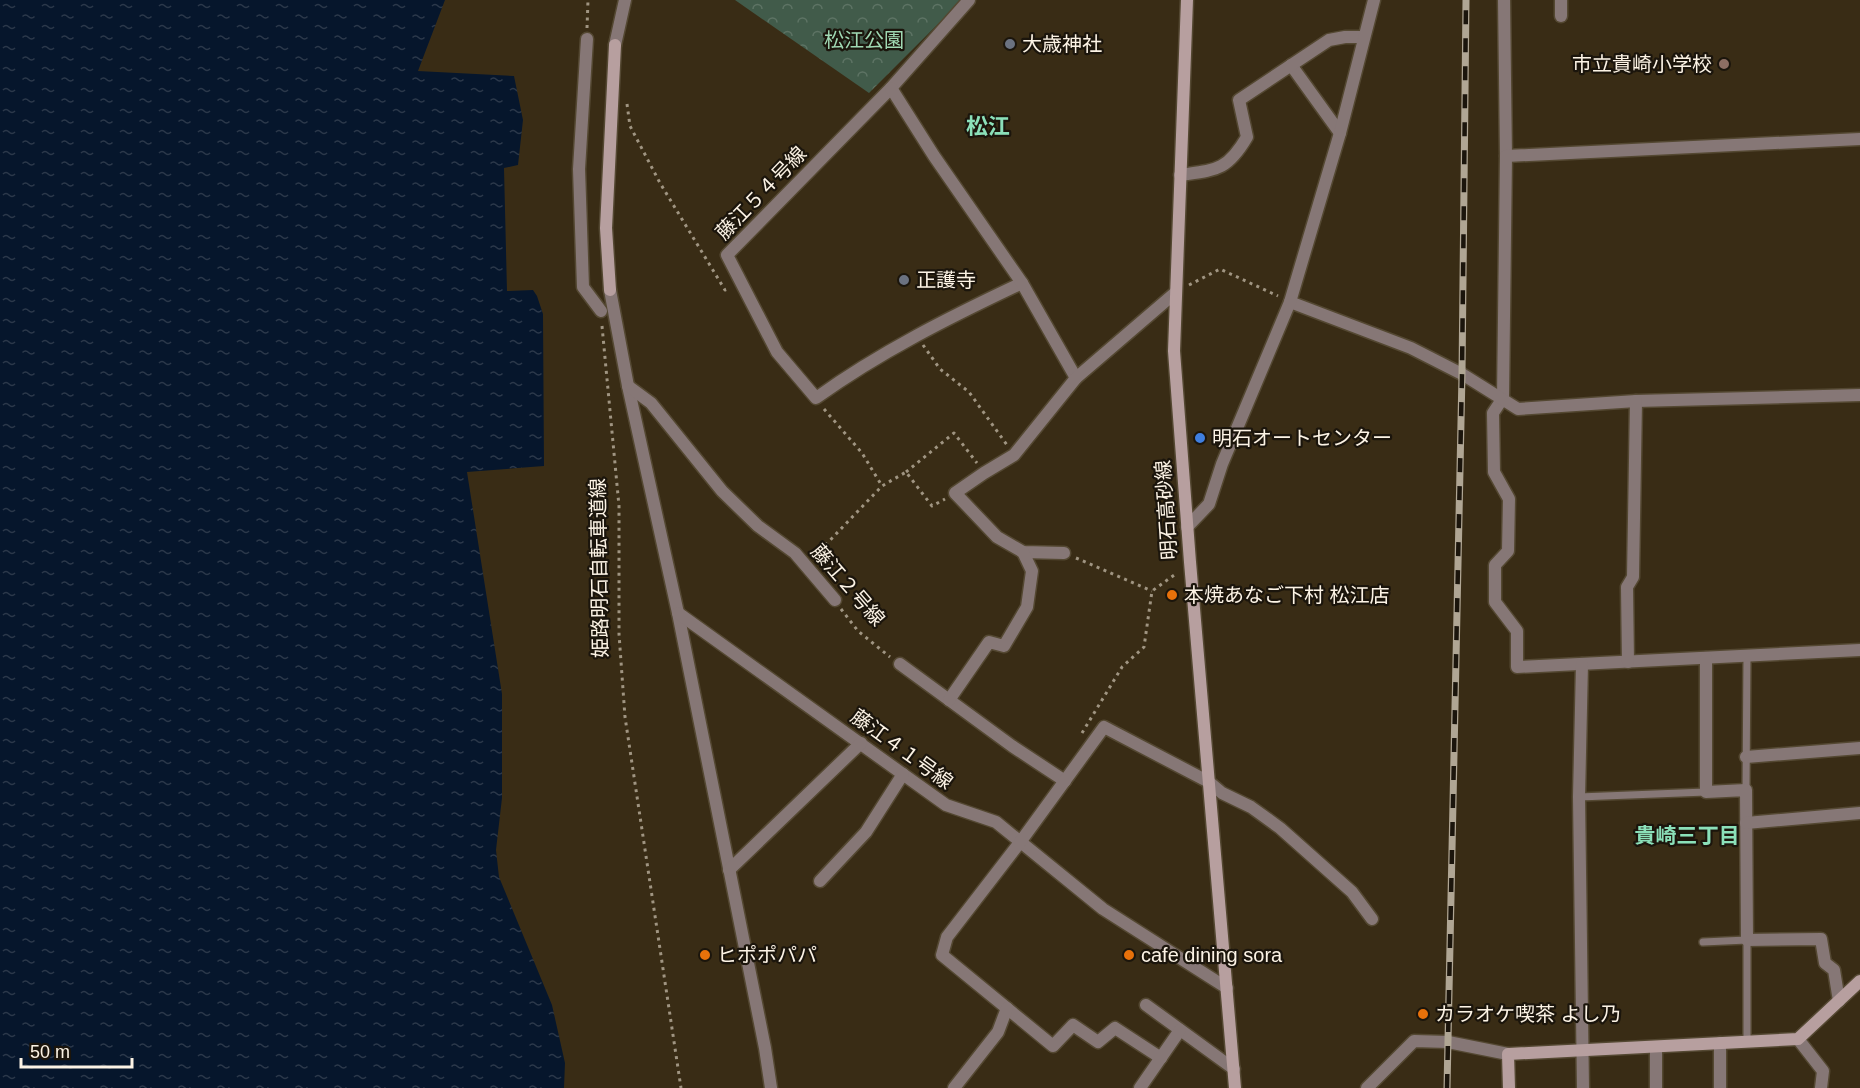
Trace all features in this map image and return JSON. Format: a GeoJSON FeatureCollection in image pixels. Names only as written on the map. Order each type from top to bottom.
{"type":"FeatureCollection","features":[{"type":"Feature","properties":{"kind":"main road","name":"明石高砂線"},"geometry":{"type":"LineString","coordinates":[[1187,0],[1174,351],[1235,1088]]}},
{"type":"Feature","properties":{"kind":"main road"},"geometry":{"type":"LineString","coordinates":[[610,290],[606,228],[615,45]]}},
{"type":"Feature","properties":{"kind":"main road"},"geometry":{"type":"LineString","coordinates":[[1509,1088],[1508,1054],[1798,1039],[1860,981]]}},
{"type":"Feature","properties":{"kind":"street"},"geometry":{"type":"LineString","coordinates":[[615,45],[625,0]]}},
{"type":"Feature","properties":{"kind":"street"},"geometry":{"type":"LineString","coordinates":[[969,0],[891,88],[934,156],[1022,283],[1076,378]]}},
{"type":"Feature","properties":{"kind":"street"},"geometry":{"type":"LineString","coordinates":[[1187,527],[1209,504],[1222,464],[1290,302],[1340,132],[1374,0]]}},
{"type":"Feature","properties":{"kind":"street"},"geometry":{"type":"LineString","coordinates":[[1504,0],[1506,156],[1503,398],[1493,413],[1494,472],[1509,499],[1508,551],[1496,565],[1495,602],[1516,631],[1517,668],[1860,650]]}},
{"type":"Feature","properties":{"kind":"street"},"geometry":{"type":"LineString","coordinates":[[1561,0],[1561,16]]}},
{"type":"Feature","properties":{"kind":"street"},"geometry":{"type":"LineString","coordinates":[[1180,175],[1216,171],[1236,155],[1247,137],[1239,100],[1329,40],[1345,36],[1364,37]]}},
{"type":"Feature","properties":{"kind":"street"},"geometry":{"type":"LineString","coordinates":[[587,39],[579,169],[583,286],[601,311]]}},
{"type":"Feature","properties":{"kind":"street"},"geometry":{"type":"LineString","coordinates":[[1291,65],[1340,132]]}},
{"type":"Feature","properties":{"kind":"street","name":"藤江５４号線"},"geometry":{"type":"LineString","coordinates":[[816,398],[777,352],[726,255],[891,88]]}},
{"type":"Feature","properties":{"kind":"street"},"geometry":{"type":"LineString","coordinates":[[1506,156],[1860,139]]}},
{"type":"Feature","properties":{"kind":"street"},"geometry":{"type":"LineString","coordinates":[[816,398],[859,367],[917,337],[942,321],[1022,283]]}},
{"type":"Feature","properties":{"kind":"street"},"geometry":{"type":"LineString","coordinates":[[610,290],[628,386],[678,613],[771,1088]]}},
{"type":"Feature","properties":{"kind":"street"},"geometry":{"type":"LineString","coordinates":[[1064,553],[1023,552],[997,537],[955,493],[1014,455],[1076,378],[1175,293]]}},
{"type":"Feature","properties":{"kind":"street"},"geometry":{"type":"LineString","coordinates":[[1290,302],[1411,348],[1469,378],[1518,409],[1636,401],[1860,395]]}},
{"type":"Feature","properties":{"kind":"street","name":"藤江２号線"},"geometry":{"type":"LineString","coordinates":[[628,386],[651,403],[722,491],[758,526],[795,553],[835,600]]}},
{"type":"Feature","properties":{"kind":"street"},"geometry":{"type":"LineString","coordinates":[[1628,662],[1627,587],[1633,577],[1636,401]]}},
{"type":"Feature","properties":{"kind":"street"},"geometry":{"type":"LineString","coordinates":[[949,700],[989,642],[1004,646],[1027,607],[1032,571],[1023,552]]}},
{"type":"Feature","properties":{"kind":"street","name":"藤江４１号線"},"geometry":{"type":"LineString","coordinates":[[678,613],[946,805],[996,822],[1103,909],[1227,988]]}},
{"type":"Feature","properties":{"kind":"street"},"geometry":{"type":"LineString","coordinates":[[1706,658],[1706,792],[1746,790],[1747,940],[1821,939],[1825,963],[1834,970],[1839,1001]]}},
{"type":"Feature","properties":{"kind":"street"},"geometry":{"type":"LineString","coordinates":[[900,664],[1012,746],[1065,781]]}},
{"type":"Feature","properties":{"kind":"street"},"geometry":{"type":"LineString","coordinates":[[1582,664],[1579,797],[1583,1088]]}},
{"type":"Feature","properties":{"kind":"street"},"geometry":{"type":"LineString","coordinates":[[1161,1058],[1115,1028],[1098,1042],[1073,1025],[1053,1046],[942,955],[946,937],[1021,841],[1104,727],[1209,782],[1222,793],[1251,807],[1280,828],[1352,892],[1372,919]]}},
{"type":"Feature","properties":{"kind":"street"},"geometry":{"type":"LineString","coordinates":[[729,870],[861,743]]}},
{"type":"Feature","properties":{"kind":"street"},"geometry":{"type":"LineString","coordinates":[[1746,757],[1860,748]]}},
{"type":"Feature","properties":{"kind":"street"},"geometry":{"type":"LineString","coordinates":[[820,881],[866,832],[903,774]]}},
{"type":"Feature","properties":{"kind":"street"},"geometry":{"type":"LineString","coordinates":[[1746,823],[1860,813]]}},
{"type":"Feature","properties":{"kind":"street"},"geometry":{"type":"LineString","coordinates":[[1146,1005],[1234,1069]]}},
{"type":"Feature","properties":{"kind":"street"},"geometry":{"type":"LineString","coordinates":[[954,1088],[998,1032],[1007,1008]]}},
{"type":"Feature","properties":{"kind":"street"},"geometry":{"type":"LineString","coordinates":[[1140,1088],[1180,1030]]}},
{"type":"Feature","properties":{"kind":"street"},"geometry":{"type":"LineString","coordinates":[[1798,1039],[1823,1071],[1821,1088]]}},
{"type":"Feature","properties":{"kind":"street"},"geometry":{"type":"LineString","coordinates":[[1367,1088],[1414,1041],[1448,1042],[1508,1054]]}},
{"type":"Feature","properties":{"kind":"street"},"geometry":{"type":"LineString","coordinates":[[1720,1043],[1720,1088]]}},
{"type":"Feature","properties":{"kind":"street"},"geometry":{"type":"LineString","coordinates":[[1656,1047],[1656,1088]]}},
{"type":"Feature","properties":{"kind":"lane"},"geometry":{"type":"LineString","coordinates":[[1746,790],[1747,656]]}},
{"type":"Feature","properties":{"kind":"lane"},"geometry":{"type":"LineString","coordinates":[[1579,797],[1706,792]]}},
{"type":"Feature","properties":{"kind":"lane"},"geometry":{"type":"LineString","coordinates":[[1703,942],[1747,940],[1747,1042]]}},
{"type":"Feature","properties":{"kind":"path"},"geometry":{"type":"LineString","coordinates":[[626,96],[630,126],[660,183],[725,290],[741,283]]}},
{"type":"Feature","properties":{"kind":"path"},"geometry":{"type":"LineString","coordinates":[[1175,293],[1220,269],[1290,302]]}},
{"type":"Feature","properties":{"kind":"path","name":"姫路明石自転車道線"},"geometry":{"type":"LineString","coordinates":[[601,311],[619,506],[619,634],[624,708],[681,1088]]}},
{"type":"Feature","properties":{"kind":"path"},"geometry":{"type":"LineString","coordinates":[[917,337],[940,369],[969,392],[1014,455]]}},
{"type":"Feature","properties":{"kind":"path"},"geometry":{"type":"LineString","coordinates":[[816,398],[862,453],[882,486]]}},
{"type":"Feature","properties":{"kind":"path"},"geometry":{"type":"LineString","coordinates":[[806,566],[882,486],[906,472],[954,433],[984,473]]}},
{"type":"Feature","properties":{"kind":"path"},"geometry":{"type":"LineString","coordinates":[[906,472],[932,506],[955,493]]}},
{"type":"Feature","properties":{"kind":"path"},"geometry":{"type":"LineString","coordinates":[[1064,553],[1152,591]]}},
{"type":"Feature","properties":{"kind":"path"},"geometry":{"type":"LineString","coordinates":[[1079,737],[1122,667],[1144,647],[1152,591],[1169,580]]}},
{"type":"Feature","properties":{"kind":"path","name":"藤江２号線"},"geometry":{"type":"LineString","coordinates":[[835,600],[858,631],[900,664]]}},
{"type":"Feature","properties":{"kind":"green space","name":"松江公園"},"geometry":{"type":"Polygon","coordinates":[[[735,0],[960,0],[869,93],[735,0]]]}},
{"type":"Feature","properties":{"kind":"water"},"geometry":{"type":"Polygon","coordinates":[[[0,0],[445,0],[418,71],[514,76],[523,120],[518,165],[504,168],[507,291],[533,290],[543,314],[544,466],[467,472],[502,694],[502,798],[496,850],[499,877],[552,1005],[565,1063],[564,1088],[0,1088],[0,0]]]}},
{"type":"Feature","properties":{"kind":"railway"},"geometry":{"type":"LineString","coordinates":[[1447,1088],[1462,374],[1466,0]]}},
{"type":"Feature","properties":{"kind":"place","name":"大歳神社"},"geometry":{"type":"Point","coordinates":[1010,44]}},
{"type":"Feature","properties":{"kind":"place","name":"市立貴崎小学校"},"geometry":{"type":"Point","coordinates":[1724,64]}},
{"type":"Feature","properties":{"kind":"place","name":"正護寺"},"geometry":{"type":"Point","coordinates":[904,280]}},
{"type":"Feature","properties":{"kind":"place","name":"明石オートセンター"},"geometry":{"type":"Point","coordinates":[1200,438]}},
{"type":"Feature","properties":{"kind":"place","name":"本焼あなご下村 松江店"},"geometry":{"type":"Point","coordinates":[1172,595]}},
{"type":"Feature","properties":{"kind":"place","name":"ヒポポパパ"},"geometry":{"type":"Point","coordinates":[705,955]}},
{"type":"Feature","properties":{"kind":"place","name":"cafe dining sora"},"geometry":{"type":"Point","coordinates":[1129,955]}},
{"type":"Feature","properties":{"kind":"place","name":"カラオケ喫茶 よし乃"},"geometry":{"type":"Point","coordinates":[1423,1014]}},
{"type":"Feature","properties":{"kind":"district","name":"松江"},"geometry":{"type":"Point","coordinates":[988,126]}},
{"type":"Feature","properties":{"kind":"district","name":"貴崎三丁目"},"geometry":{"type":"Point","coordinates":[1687,836]}}]}
